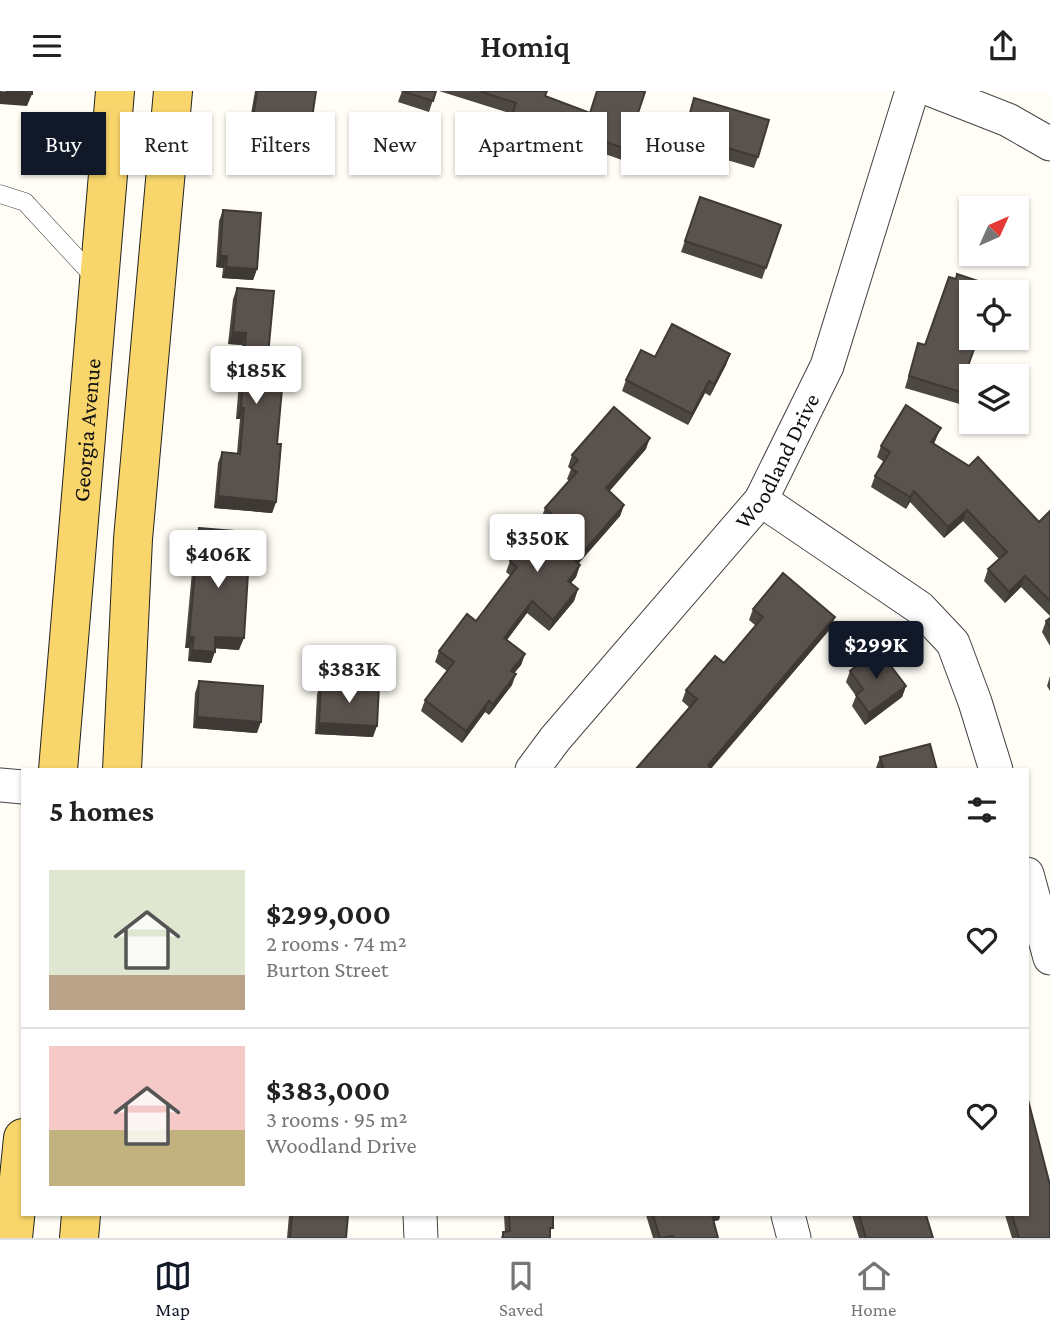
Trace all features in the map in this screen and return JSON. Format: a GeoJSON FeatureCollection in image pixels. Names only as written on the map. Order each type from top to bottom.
{"type":"FeatureCollection","features":[{"type":"Feature","properties":{"kind":"main road","name":"Georgia Avenue"},"geometry":{"type":"LineString","coordinates":[[58,768],[115,91]]}},
{"type":"Feature","properties":{"kind":"main road"},"geometry":{"type":"LineString","coordinates":[[122,768],[133,539],[173,91]]}},
{"type":"Feature","properties":{"kind":"main road"},"geometry":{"type":"LineString","coordinates":[[13,1238],[21,1159]]}},
{"type":"Feature","properties":{"kind":"main road"},"geometry":{"type":"LineString","coordinates":[[79,1238],[81,1216]]}},
{"type":"Feature","properties":{"kind":"street","name":"Woodland Drive"},"geometry":{"type":"LineString","coordinates":[[533,768],[555,739],[761,500],[827,366],[912,91]]}},
{"type":"Feature","properties":{"kind":"street"},"geometry":{"type":"LineString","coordinates":[[934,91],[1008,120],[1050,144]]}},
{"type":"Feature","properties":{"kind":"street"},"geometry":{"type":"LineString","coordinates":[[761,500],[920,608],[953,643],[995,768]]}},
{"type":"Feature","properties":{"kind":"street"},"geometry":{"type":"LineString","coordinates":[[0,785],[21,787]]}},
{"type":"Feature","properties":{"kind":"street"},"geometry":{"type":"LineString","coordinates":[[1029,881],[1050,957]]}},
{"type":"Feature","properties":{"kind":"street"},"geometry":{"type":"LineString","coordinates":[[420,1216],[421,1238]]}},
{"type":"Feature","properties":{"kind":"street"},"geometry":{"type":"LineString","coordinates":[[788,1216],[794,1238]]}},
{"type":"Feature","properties":{"kind":"lane"},"geometry":{"type":"LineString","coordinates":[[0,194],[25,202],[98,282]]}},
{"type":"Feature","properties":{"kind":"building"},"geometry":{"type":"Polygon","coordinates":[[[5,91],[32,91],[32,94],[5,91]]]}},
{"type":"Feature","properties":{"kind":"building"},"geometry":{"type":"Polygon","coordinates":[[[257,91],[316,91],[313,112],[254,112],[257,91]]]}},
{"type":"Feature","properties":{"kind":"building"},"geometry":{"type":"Polygon","coordinates":[[[402,91],[436,91],[433,101],[402,91]]]}},
{"type":"Feature","properties":{"kind":"building"},"geometry":{"type":"Polygon","coordinates":[[[479,91],[547,91],[545,96],[587,112],[513,112],[516,103],[479,91]]]}},
{"type":"Feature","properties":{"kind":"building"},"geometry":{"type":"Polygon","coordinates":[[[597,91],[645,92],[638,112],[621,112],[621,147],[607,142],[607,112],[590,112],[597,91]]]}},
{"type":"Feature","properties":{"kind":"building"},"geometry":{"type":"Polygon","coordinates":[[[694,98],[769,120],[758,157],[729,148],[729,112],[690,112],[694,98]]]}},
{"type":"Feature","properties":{"kind":"building"},"geometry":{"type":"Polygon","coordinates":[[[700,197],[781,225],[766,268],[685,241],[700,197]]]}},
{"type":"Feature","properties":{"kind":"building"},"geometry":{"type":"Polygon","coordinates":[[[223,210],[261,213],[257,269],[226,267],[227,256],[220,256],[223,210]]]}},
{"type":"Feature","properties":{"kind":"building"},"geometry":{"type":"Polygon","coordinates":[[[957,274],[975,280],[959,280],[959,350],[974,350],[969,364],[959,364],[959,392],[909,376],[918,343],[925,345],[949,277],[956,279],[957,274]]]}},
{"type":"Feature","properties":{"kind":"building"},"geometry":{"type":"Polygon","coordinates":[[[237,288],[274,291],[267,366],[284,367],[277,444],[281,444],[276,502],[218,496],[222,452],[240,454],[246,333],[233,332],[237,288]]]}},
{"type":"Feature","properties":{"kind":"building"},"geometry":{"type":"Polygon","coordinates":[[[672,324],[730,354],[714,384],[709,381],[692,414],[626,380],[641,350],[655,357],[672,324]]]}},
{"type":"Feature","properties":{"kind":"building"},"geometry":{"type":"Polygon","coordinates":[[[906,405],[941,428],[931,442],[969,466],[978,457],[1039,522],[1050,511],[1050,601],[1025,576],[1009,592],[988,569],[1007,552],[967,510],[948,527],[914,491],[910,497],[875,476],[890,452],[881,446],[906,405]]]}},
{"type":"Feature","properties":{"kind":"building"},"geometry":{"type":"Polygon","coordinates":[[[614,407],[650,438],[606,488],[624,505],[575,561],[580,565],[568,581],[578,589],[553,620],[532,601],[504,638],[525,654],[511,671],[516,674],[493,704],[489,701],[466,731],[425,700],[454,662],[439,651],[467,614],[476,621],[517,567],[510,561],[551,513],[545,508],[577,472],[571,468],[578,460],[572,455],[614,407]]]}},
{"type":"Feature","properties":{"kind":"building"},"geometry":{"type":"Polygon","coordinates":[[[199,528],[234,531],[232,555],[249,557],[244,638],[215,637],[215,652],[192,650],[194,637],[189,637],[199,528]]]}},
{"type":"Feature","properties":{"kind":"building"},"geometry":{"type":"Polygon","coordinates":[[[783,573],[835,617],[708,765],[711,768],[637,768],[697,699],[686,690],[715,656],[724,663],[763,617],[753,609],[783,573]]]}},
{"type":"Feature","properties":{"kind":"building"},"geometry":{"type":"Polygon","coordinates":[[[878,649],[906,686],[869,713],[856,695],[863,689],[850,671],[878,649]]]}},
{"type":"Feature","properties":{"kind":"building"},"geometry":{"type":"Polygon","coordinates":[[[199,681],[263,686],[261,722],[197,717],[199,681]]]}},
{"type":"Feature","properties":{"kind":"building"},"geometry":{"type":"Polygon","coordinates":[[[321,683],[379,686],[377,726],[319,723],[321,683]]]}},
{"type":"Feature","properties":{"kind":"building"},"geometry":{"type":"Polygon","coordinates":[[[930,744],[936,768],[883,768],[880,757],[930,744]]]}},
{"type":"Feature","properties":{"kind":"building"},"geometry":{"type":"Polygon","coordinates":[[[1029,1104],[1050,1185],[1050,1238],[1019,1238],[1012,1216],[1029,1216],[1029,1104]]]}},
{"type":"Feature","properties":{"kind":"building"},"geometry":{"type":"Polygon","coordinates":[[[292,1216],[348,1216],[346,1238],[290,1238],[292,1216]]]}},
{"type":"Feature","properties":{"kind":"building"},"geometry":{"type":"Polygon","coordinates":[[[509,1216],[553,1216],[550,1238],[503,1238],[503,1232],[510,1231],[509,1216]]]}},
{"type":"Feature","properties":{"kind":"building"},"geometry":{"type":"Polygon","coordinates":[[[653,1216],[712,1216],[718,1238],[673,1236],[660,1238],[653,1216]]]}},
{"type":"Feature","properties":{"kind":"building"},"geometry":{"type":"Polygon","coordinates":[[[859,1216],[926,1216],[933,1238],[866,1238],[859,1216]]]}}]}
